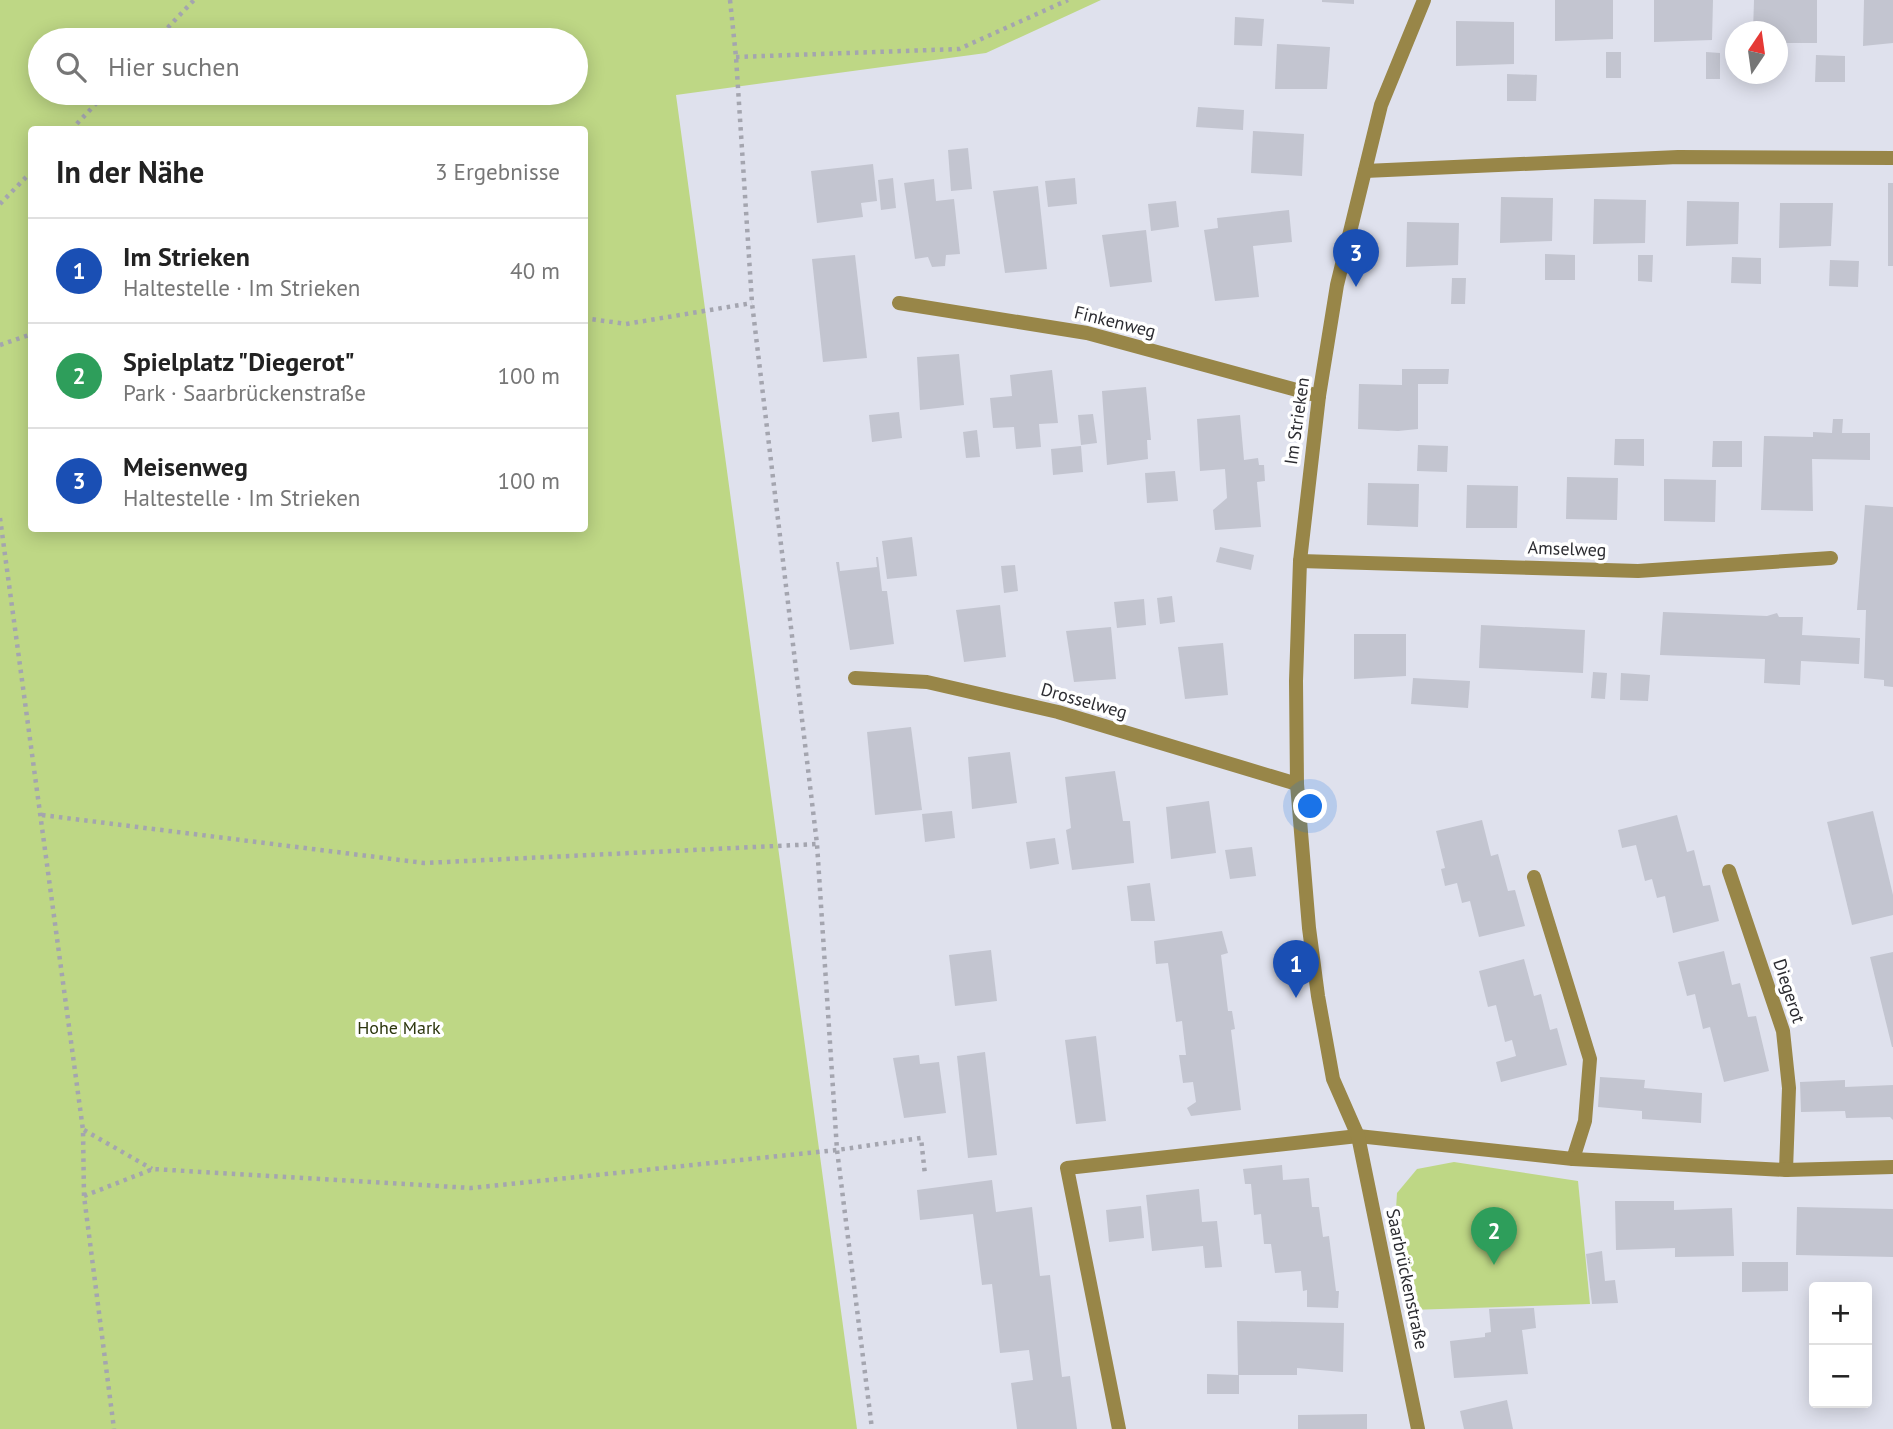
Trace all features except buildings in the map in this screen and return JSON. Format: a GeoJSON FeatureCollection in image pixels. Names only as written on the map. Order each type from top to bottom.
{"type":"FeatureCollection","features":[{"type":"Feature","properties":{"kind":"street","name":"Im Strieken"},"geometry":{"type":"LineString","coordinates":[[1358,1136],[1333,1079],[1309,928],[1297,785],[1300,561],[1319,396],[1341,264],[1381,104],[1424,0]]}},
{"type":"Feature","properties":{"kind":"street"},"geometry":{"type":"LineString","coordinates":[[1365,171],[1678,157],[1893,158]]}},
{"type":"Feature","properties":{"kind":"street","name":"Finkenweg"},"geometry":{"type":"LineString","coordinates":[[899,303],[1087,332],[1319,396]]}},
{"type":"Feature","properties":{"kind":"street","name":"Amselweg"},"geometry":{"type":"LineString","coordinates":[[1300,561],[1637,571],[1831,558]]}},
{"type":"Feature","properties":{"kind":"street","name":"Drosselweg"},"geometry":{"type":"LineString","coordinates":[[855,678],[927,682],[1058,712],[1297,785]]}},
{"type":"Feature","properties":{"kind":"street","name":"Diegerot"},"geometry":{"type":"LineString","coordinates":[[1729,871],[1783,1031],[1789,1088],[1786,1170]]}},
{"type":"Feature","properties":{"kind":"street"},"geometry":{"type":"LineString","coordinates":[[1534,877],[1590,1059],[1584,1121],[1573,1159]]}},
{"type":"Feature","properties":{"kind":"street"},"geometry":{"type":"LineString","coordinates":[[1119,1429],[1067,1168],[1358,1136],[1573,1159],[1786,1170],[1893,1167]]}},
{"type":"Feature","properties":{"kind":"street","name":"Saarbrückenstraße"},"geometry":{"type":"LineString","coordinates":[[1358,1136],[1419,1429]]}},
{"type":"Feature","properties":{"kind":"path"},"geometry":{"type":"LineString","coordinates":[[167,28],[194,0]]}},
{"type":"Feature","properties":{"kind":"path"},"geometry":{"type":"LineString","coordinates":[[730,0],[752,303],[817,844],[837,1150],[872,1429]]}},
{"type":"Feature","properties":{"kind":"path"},"geometry":{"type":"LineString","coordinates":[[736,57],[959,49],[1068,0]]}},
{"type":"Feature","properties":{"kind":"path"},"geometry":{"type":"LineString","coordinates":[[75,126],[95,105]]}},
{"type":"Feature","properties":{"kind":"path"},"geometry":{"type":"LineString","coordinates":[[0,204],[28,175]]}},
{"type":"Feature","properties":{"kind":"path"},"geometry":{"type":"LineString","coordinates":[[588,319],[626,324],[752,303]]}},
{"type":"Feature","properties":{"kind":"path"},"geometry":{"type":"LineString","coordinates":[[0,345],[28,335]]}},
{"type":"Feature","properties":{"kind":"path"},"geometry":{"type":"LineString","coordinates":[[0,518],[43,815],[83,1130],[84,1196],[114,1429]]}},
{"type":"Feature","properties":{"kind":"path"},"geometry":{"type":"LineString","coordinates":[[43,815],[424,863],[817,844]]}},
{"type":"Feature","properties":{"kind":"path"},"geometry":{"type":"LineString","coordinates":[[83,1130],[153,1169]]}},
{"type":"Feature","properties":{"kind":"path"},"geometry":{"type":"LineString","coordinates":[[84,1196],[153,1169],[471,1188],[837,1150],[921,1138],[925,1175]]}},
{"type":"Feature","properties":{"kind":"green space","name":"Hohe Mark"},"geometry":{"type":"Polygon","coordinates":[[[0,0],[1101,0],[986,53],[676,95],[857,1429],[0,1429],[0,0]]]}},
{"type":"Feature","properties":{"kind":"green space"},"geometry":{"type":"Polygon","coordinates":[[[1454,1162],[1578,1181],[1590,1304],[1410,1310],[1395,1226],[1397,1193],[1417,1169],[1454,1162]]]}},
{"type":"Feature","properties":{"kind":"place","name":"Meisenweg"},"geometry":{"type":"Point","coordinates":[1356,287]}},
{"type":"Feature","properties":{"kind":"place","name":"Im Strieken"},"geometry":{"type":"Point","coordinates":[1296,998]}},
{"type":"Feature","properties":{"kind":"place","name":"Spielplatz \"Diegerot\""},"geometry":{"type":"Point","coordinates":[1494,1265]}}]}
